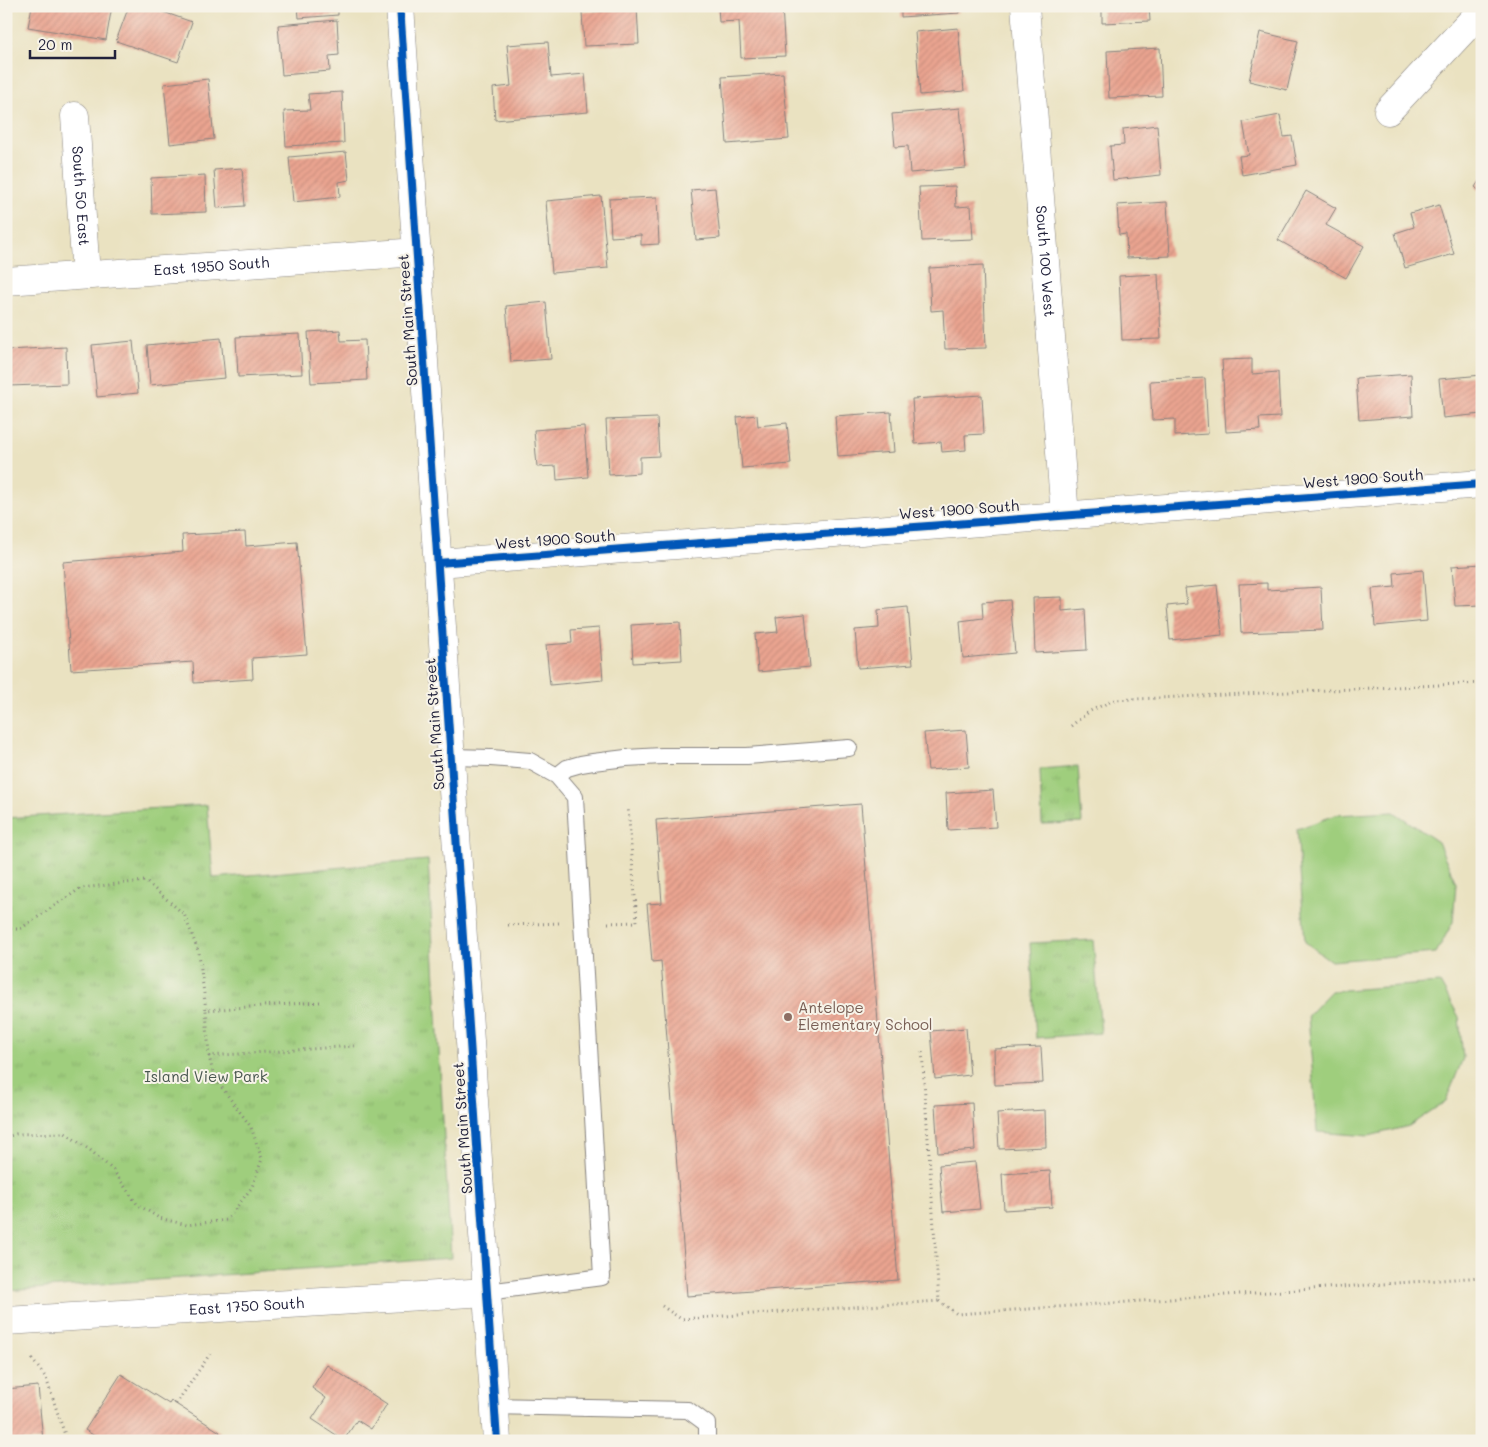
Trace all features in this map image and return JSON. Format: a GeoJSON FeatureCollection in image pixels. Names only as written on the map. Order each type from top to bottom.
{"type":"FeatureCollection","features":[{"type":"Feature","properties":{"kind":"street","name":"South Main Street"},"geometry":{"type":"LineString","coordinates":[[400,6],[498,1441]]}},
{"type":"Feature","properties":{"kind":"street","name":"South 100 West"},"geometry":{"type":"LineString","coordinates":[[1025,6],[1065,516]]}},
{"type":"Feature","properties":{"kind":"street"},"geometry":{"type":"LineString","coordinates":[[1388,112],[1482,10]]}},
{"type":"Feature","properties":{"kind":"street","name":"South 50 East"},"geometry":{"type":"LineString","coordinates":[[74,116],[86,275]]}},
{"type":"Feature","properties":{"kind":"street","name":"East 1950 South"},"geometry":{"type":"LineString","coordinates":[[6,281],[418,252]]}},
{"type":"Feature","properties":{"kind":"street","name":"West 1900 South"},"geometry":{"type":"LineString","coordinates":[[438,563],[1482,484]]}},
{"type":"Feature","properties":{"kind":"street","name":"East 1750 South"},"geometry":{"type":"LineString","coordinates":[[6,1321],[488,1292]]}},
{"type":"Feature","properties":{"kind":"lane"},"geometry":{"type":"LineString","coordinates":[[557,776],[567,768],[618,759],[662,756],[746,756],[849,748]]}},
{"type":"Feature","properties":{"kind":"lane"},"geometry":{"type":"LineString","coordinates":[[451,757],[530,761],[557,776],[575,797],[602,1278],[488,1292]]}},
{"type":"Feature","properties":{"kind":"lane"},"geometry":{"type":"LineString","coordinates":[[495,1406],[688,1410],[707,1424],[707,1441]]}},
{"type":"Feature","properties":{"kind":"path"},"geometry":{"type":"LineString","coordinates":[[1071,726],[1090,711],[1114,700],[1482,683]]}},
{"type":"Feature","properties":{"kind":"path"},"geometry":{"type":"LineString","coordinates":[[608,923],[637,922],[628,807]]}},
{"type":"Feature","properties":{"kind":"path"},"geometry":{"type":"LineString","coordinates":[[6,929],[20,929],[82,888],[145,881],[184,914],[199,953],[214,1077],[251,1126],[262,1159],[252,1187],[227,1220],[188,1225],[160,1218],[137,1204],[113,1170],[90,1150],[65,1134],[16,1134],[6,1137]]}},
{"type":"Feature","properties":{"kind":"path"},"geometry":{"type":"LineString","coordinates":[[508,925],[564,923]]}},
{"type":"Feature","properties":{"kind":"path"},"geometry":{"type":"LineString","coordinates":[[206,1010],[320,1002]]}},
{"type":"Feature","properties":{"kind":"path"},"geometry":{"type":"LineString","coordinates":[[210,1056],[354,1046]]}},
{"type":"Feature","properties":{"kind":"path"},"geometry":{"type":"LineString","coordinates":[[922,1051],[939,1301]]}},
{"type":"Feature","properties":{"kind":"path"},"geometry":{"type":"LineString","coordinates":[[662,1306],[681,1319],[939,1301],[957,1314],[1482,1277]]}},
{"type":"Feature","properties":{"kind":"path"},"geometry":{"type":"LineString","coordinates":[[176,1404],[210,1354]]}},
{"type":"Feature","properties":{"kind":"path"},"geometry":{"type":"LineString","coordinates":[[32,1359],[46,1378],[67,1441]]}},
{"type":"Feature","properties":{"kind":"green space"},"geometry":{"type":"Polygon","coordinates":[[[1078,766],[1082,823],[1042,824],[1040,769],[1078,766]]]}},
{"type":"Feature","properties":{"kind":"green space","name":"Island View Park"},"geometry":{"type":"Polygon","coordinates":[[[207,805],[213,878],[428,860],[451,1258],[6,1291],[6,818],[207,805]]]}},
{"type":"Feature","properties":{"kind":"green space"},"geometry":{"type":"Polygon","coordinates":[[[1394,812],[1438,842],[1456,883],[1453,922],[1436,953],[1331,961],[1305,942],[1297,829],[1336,815],[1394,812]]]}},
{"type":"Feature","properties":{"kind":"green space"},"geometry":{"type":"Polygon","coordinates":[[[1093,940],[1101,1033],[1036,1038],[1030,943],[1093,940]]]}},
{"type":"Feature","properties":{"kind":"green space"},"geometry":{"type":"Polygon","coordinates":[[[1440,983],[1459,1017],[1463,1058],[1446,1101],[1409,1126],[1369,1136],[1317,1132],[1308,1015],[1331,991],[1440,983]]]}},
{"type":"Feature","properties":{"kind":"building"},"geometry":{"type":"Polygon","coordinates":[[[32,6],[112,6],[106,40],[28,27],[32,6]]]}},
{"type":"Feature","properties":{"kind":"building"},"geometry":{"type":"Polygon","coordinates":[[[129,6],[146,6],[192,22],[178,62],[116,41],[129,6]]]}},
{"type":"Feature","properties":{"kind":"building"},"geometry":{"type":"Polygon","coordinates":[[[298,6],[338,6],[338,15],[299,18],[298,6]]]}},
{"type":"Feature","properties":{"kind":"building"},"geometry":{"type":"Polygon","coordinates":[[[718,6],[782,6],[785,56],[741,58],[739,21],[719,22],[718,6]]]}},
{"type":"Feature","properties":{"kind":"building"},"geometry":{"type":"Polygon","coordinates":[[[901,6],[958,6],[959,13],[901,17],[901,6]]]}},
{"type":"Feature","properties":{"kind":"building"},"geometry":{"type":"Polygon","coordinates":[[[1102,6],[1149,6],[1150,21],[1102,23],[1102,6]]]}},
{"type":"Feature","properties":{"kind":"building"},"geometry":{"type":"Polygon","coordinates":[[[637,8],[639,44],[584,46],[582,12],[637,8]]]}},
{"type":"Feature","properties":{"kind":"building"},"geometry":{"type":"Polygon","coordinates":[[[337,20],[339,55],[329,56],[330,71],[282,75],[278,25],[337,20]]]}},
{"type":"Feature","properties":{"kind":"building"},"geometry":{"type":"Polygon","coordinates":[[[958,28],[964,91],[920,95],[915,32],[958,28]]]}},
{"type":"Feature","properties":{"kind":"building"},"geometry":{"type":"Polygon","coordinates":[[[1260,32],[1298,41],[1287,90],[1249,81],[1260,32]]]}},
{"type":"Feature","properties":{"kind":"building"},"geometry":{"type":"Polygon","coordinates":[[[6,37],[11,41],[6,48],[6,37]]]}},
{"type":"Feature","properties":{"kind":"building"},"geometry":{"type":"Polygon","coordinates":[[[548,42],[551,77],[585,74],[588,112],[495,120],[493,88],[511,86],[507,45],[548,42]]]}},
{"type":"Feature","properties":{"kind":"building"},"geometry":{"type":"Polygon","coordinates":[[[1160,48],[1162,96],[1109,98],[1107,51],[1160,48]]]}},
{"type":"Feature","properties":{"kind":"building"},"geometry":{"type":"Polygon","coordinates":[[[783,73],[789,139],[727,144],[722,77],[783,73]]]}},
{"type":"Feature","properties":{"kind":"building"},"geometry":{"type":"Polygon","coordinates":[[[208,79],[214,139],[170,144],[164,84],[208,79]]]}},
{"type":"Feature","properties":{"kind":"building"},"geometry":{"type":"Polygon","coordinates":[[[342,92],[344,143],[286,146],[284,111],[310,110],[308,94],[342,92]]]}},
{"type":"Feature","properties":{"kind":"building"},"geometry":{"type":"Polygon","coordinates":[[[960,108],[966,168],[910,173],[908,146],[895,147],[892,114],[960,108]]]}},
{"type":"Feature","properties":{"kind":"building"},"geometry":{"type":"Polygon","coordinates":[[[1280,115],[1284,137],[1292,136],[1297,165],[1242,175],[1239,156],[1249,155],[1243,122],[1280,115]]]}},
{"type":"Feature","properties":{"kind":"building"},"geometry":{"type":"Polygon","coordinates":[[[1157,125],[1161,175],[1113,180],[1110,146],[1124,145],[1123,129],[1157,125]]]}},
{"type":"Feature","properties":{"kind":"building"},"geometry":{"type":"Polygon","coordinates":[[[346,152],[349,180],[339,182],[340,197],[293,202],[289,157],[346,152]]]}},
{"type":"Feature","properties":{"kind":"building"},"geometry":{"type":"Polygon","coordinates":[[[242,168],[245,206],[217,208],[214,170],[242,168]]]}},
{"type":"Feature","properties":{"kind":"building"},"geometry":{"type":"Polygon","coordinates":[[[205,175],[206,212],[152,214],[151,178],[205,175]]]}},
{"type":"Feature","properties":{"kind":"building"},"geometry":{"type":"Polygon","coordinates":[[[1482,177],[1482,193],[1475,187],[1482,177]]]}},
{"type":"Feature","properties":{"kind":"building"},"geometry":{"type":"Polygon","coordinates":[[[955,186],[956,207],[971,206],[973,239],[922,241],[919,187],[955,186]]]}},
{"type":"Feature","properties":{"kind":"building"},"geometry":{"type":"Polygon","coordinates":[[[715,188],[720,238],[696,240],[691,190],[715,188]]]}},
{"type":"Feature","properties":{"kind":"building"},"geometry":{"type":"Polygon","coordinates":[[[1306,191],[1336,208],[1326,225],[1364,246],[1346,278],[1278,240],[1306,191]]]}},
{"type":"Feature","properties":{"kind":"building"},"geometry":{"type":"Polygon","coordinates":[[[601,196],[608,268],[552,273],[546,201],[601,196]]]}},
{"type":"Feature","properties":{"kind":"building"},"geometry":{"type":"Polygon","coordinates":[[[657,197],[659,244],[641,245],[641,235],[611,237],[609,199],[657,197]]]}},
{"type":"Feature","properties":{"kind":"building"},"geometry":{"type":"Polygon","coordinates":[[[1167,202],[1170,256],[1127,258],[1126,234],[1119,235],[1117,205],[1167,202]]]}},
{"type":"Feature","properties":{"kind":"building"},"geometry":{"type":"Polygon","coordinates":[[[1439,205],[1454,254],[1405,268],[1395,233],[1414,227],[1410,213],[1439,205]]]}},
{"type":"Feature","properties":{"kind":"building"},"geometry":{"type":"Polygon","coordinates":[[[983,265],[986,348],[945,349],[943,310],[931,311],[929,268],[983,265]]]}},
{"type":"Feature","properties":{"kind":"building"},"geometry":{"type":"Polygon","coordinates":[[[1158,274],[1161,339],[1122,340],[1119,276],[1158,274]]]}},
{"type":"Feature","properties":{"kind":"building"},"geometry":{"type":"Polygon","coordinates":[[[546,302],[551,359],[511,362],[506,306],[546,302]]]}},
{"type":"Feature","properties":{"kind":"building"},"geometry":{"type":"Polygon","coordinates":[[[340,330],[341,341],[365,340],[367,380],[311,383],[308,332],[340,330]]]}},
{"type":"Feature","properties":{"kind":"building"},"geometry":{"type":"Polygon","coordinates":[[[300,334],[302,374],[238,377],[236,337],[300,334]]]}},
{"type":"Feature","properties":{"kind":"building"},"geometry":{"type":"Polygon","coordinates":[[[221,338],[225,378],[150,385],[147,345],[221,338]]]}},
{"type":"Feature","properties":{"kind":"building"},"geometry":{"type":"Polygon","coordinates":[[[133,341],[138,393],[97,397],[92,345],[133,341]]]}},
{"type":"Feature","properties":{"kind":"building"},"geometry":{"type":"Polygon","coordinates":[[[66,347],[67,384],[9,386],[7,350],[66,347]]]}},
{"type":"Feature","properties":{"kind":"building"},"geometry":{"type":"Polygon","coordinates":[[[1252,359],[1252,374],[1278,372],[1280,417],[1259,418],[1260,430],[1226,432],[1222,360],[1252,359]]]}},
{"type":"Feature","properties":{"kind":"building"},"geometry":{"type":"Polygon","coordinates":[[[1411,374],[1413,416],[1359,420],[1356,378],[1411,374]]]}},
{"type":"Feature","properties":{"kind":"building"},"geometry":{"type":"Polygon","coordinates":[[[1482,375],[1482,414],[1443,418],[1439,379],[1482,375]]]}},
{"type":"Feature","properties":{"kind":"building"},"geometry":{"type":"Polygon","coordinates":[[[1205,378],[1208,434],[1175,436],[1175,419],[1152,420],[1150,381],[1205,378]]]}},
{"type":"Feature","properties":{"kind":"building"},"geometry":{"type":"Polygon","coordinates":[[[982,395],[984,434],[965,435],[966,450],[942,452],[941,442],[915,444],[912,399],[982,395]]]}},
{"type":"Feature","properties":{"kind":"building"},"geometry":{"type":"Polygon","coordinates":[[[891,412],[894,452],[838,456],[835,416],[891,412]]]}},
{"type":"Feature","properties":{"kind":"building"},"geometry":{"type":"Polygon","coordinates":[[[757,415],[758,426],[787,423],[791,464],[742,468],[737,417],[757,415]]]}},
{"type":"Feature","properties":{"kind":"building"},"geometry":{"type":"Polygon","coordinates":[[[657,418],[659,456],[640,457],[640,473],[609,475],[606,420],[657,418]]]}},
{"type":"Feature","properties":{"kind":"building"},"geometry":{"type":"Polygon","coordinates":[[[584,426],[588,477],[557,480],[556,466],[537,467],[534,430],[584,426]]]}},
{"type":"Feature","properties":{"kind":"building"},"geometry":{"type":"Polygon","coordinates":[[[245,532],[246,546],[297,542],[307,654],[252,658],[253,679],[194,683],[193,662],[71,670],[63,562],[183,552],[182,535],[245,532]]]}},
{"type":"Feature","properties":{"kind":"building"},"geometry":{"type":"Polygon","coordinates":[[[1482,564],[1482,605],[1455,606],[1452,566],[1482,564]]]}},
{"type":"Feature","properties":{"kind":"building"},"geometry":{"type":"Polygon","coordinates":[[[1423,570],[1427,621],[1375,626],[1372,589],[1395,587],[1394,573],[1423,570]]]}},
{"type":"Feature","properties":{"kind":"building"},"geometry":{"type":"Polygon","coordinates":[[[1267,583],[1267,590],[1321,587],[1323,630],[1241,633],[1239,584],[1267,583]]]}},
{"type":"Feature","properties":{"kind":"building"},"geometry":{"type":"Polygon","coordinates":[[[1217,585],[1222,635],[1170,640],[1167,606],[1187,604],[1185,588],[1217,585]]]}},
{"type":"Feature","properties":{"kind":"building"},"geometry":{"type":"Polygon","coordinates":[[[1062,597],[1062,611],[1085,609],[1087,650],[1035,653],[1033,598],[1062,597]]]}},
{"type":"Feature","properties":{"kind":"building"},"geometry":{"type":"Polygon","coordinates":[[[1010,600],[1015,653],[963,658],[960,621],[983,618],[982,602],[1010,600]]]}},
{"type":"Feature","properties":{"kind":"building"},"geometry":{"type":"Polygon","coordinates":[[[908,607],[913,664],[858,668],[855,630],[879,628],[878,610],[908,607]]]}},
{"type":"Feature","properties":{"kind":"building"},"geometry":{"type":"Polygon","coordinates":[[[805,614],[810,667],[758,672],[755,634],[778,632],[776,617],[805,614]]]}},
{"type":"Feature","properties":{"kind":"building"},"geometry":{"type":"Polygon","coordinates":[[[680,622],[682,660],[633,663],[631,625],[680,622]]]}},
{"type":"Feature","properties":{"kind":"building"},"geometry":{"type":"Polygon","coordinates":[[[599,628],[603,680],[550,685],[546,645],[572,643],[571,630],[599,628]]]}},
{"type":"Feature","properties":{"kind":"building"},"geometry":{"type":"Polygon","coordinates":[[[966,730],[969,767],[928,770],[924,733],[966,730]]]}},
{"type":"Feature","properties":{"kind":"building"},"geometry":{"type":"Polygon","coordinates":[[[993,790],[996,827],[948,830],[946,793],[993,790]]]}},
{"type":"Feature","properties":{"kind":"building"},"geometry":{"type":"Polygon","coordinates":[[[861,804],[898,1280],[687,1296],[661,961],[652,962],[647,904],[662,903],[656,820],[861,804]]]}},
{"type":"Feature","properties":{"kind":"building"},"geometry":{"type":"Polygon","coordinates":[[[966,1028],[970,1075],[935,1079],[931,1031],[966,1028]]]}},
{"type":"Feature","properties":{"kind":"building"},"geometry":{"type":"Polygon","coordinates":[[[1041,1047],[1043,1083],[995,1085],[994,1049],[1041,1047]]]}},
{"type":"Feature","properties":{"kind":"building"},"geometry":{"type":"Polygon","coordinates":[[[972,1103],[975,1150],[938,1153],[935,1105],[972,1103]]]}},
{"type":"Feature","properties":{"kind":"building"},"geometry":{"type":"Polygon","coordinates":[[[1045,1110],[1046,1147],[999,1149],[997,1113],[1045,1110]]]}},
{"type":"Feature","properties":{"kind":"building"},"geometry":{"type":"Polygon","coordinates":[[[975,1162],[980,1209],[943,1212],[939,1165],[975,1162]]]}},
{"type":"Feature","properties":{"kind":"building"},"geometry":{"type":"Polygon","coordinates":[[[1050,1171],[1052,1207],[1004,1210],[1002,1174],[1050,1171]]]}},
{"type":"Feature","properties":{"kind":"building"},"geometry":{"type":"Polygon","coordinates":[[[327,1365],[387,1404],[371,1429],[357,1420],[344,1440],[312,1419],[326,1398],[312,1388],[327,1365]]]}},
{"type":"Feature","properties":{"kind":"building"},"geometry":{"type":"Polygon","coordinates":[[[121,1374],[169,1404],[171,1401],[220,1432],[214,1441],[103,1441],[85,1430],[121,1374]]]}},
{"type":"Feature","properties":{"kind":"building"},"geometry":{"type":"Polygon","coordinates":[[[38,1386],[43,1441],[6,1441],[6,1389],[38,1386]]]}},
{"type":"Feature","properties":{"kind":"cycle path"},"geometry":{"type":"LineString","coordinates":[[400,6],[497,1441]]}},
{"type":"Feature","properties":{"kind":"cycle path"},"geometry":{"type":"LineString","coordinates":[[438,563],[1482,484]]}},
{"type":"Feature","properties":{"kind":"place","name":"Antelope Elementary School"},"geometry":{"type":"Point","coordinates":[788,1017]}}]}
